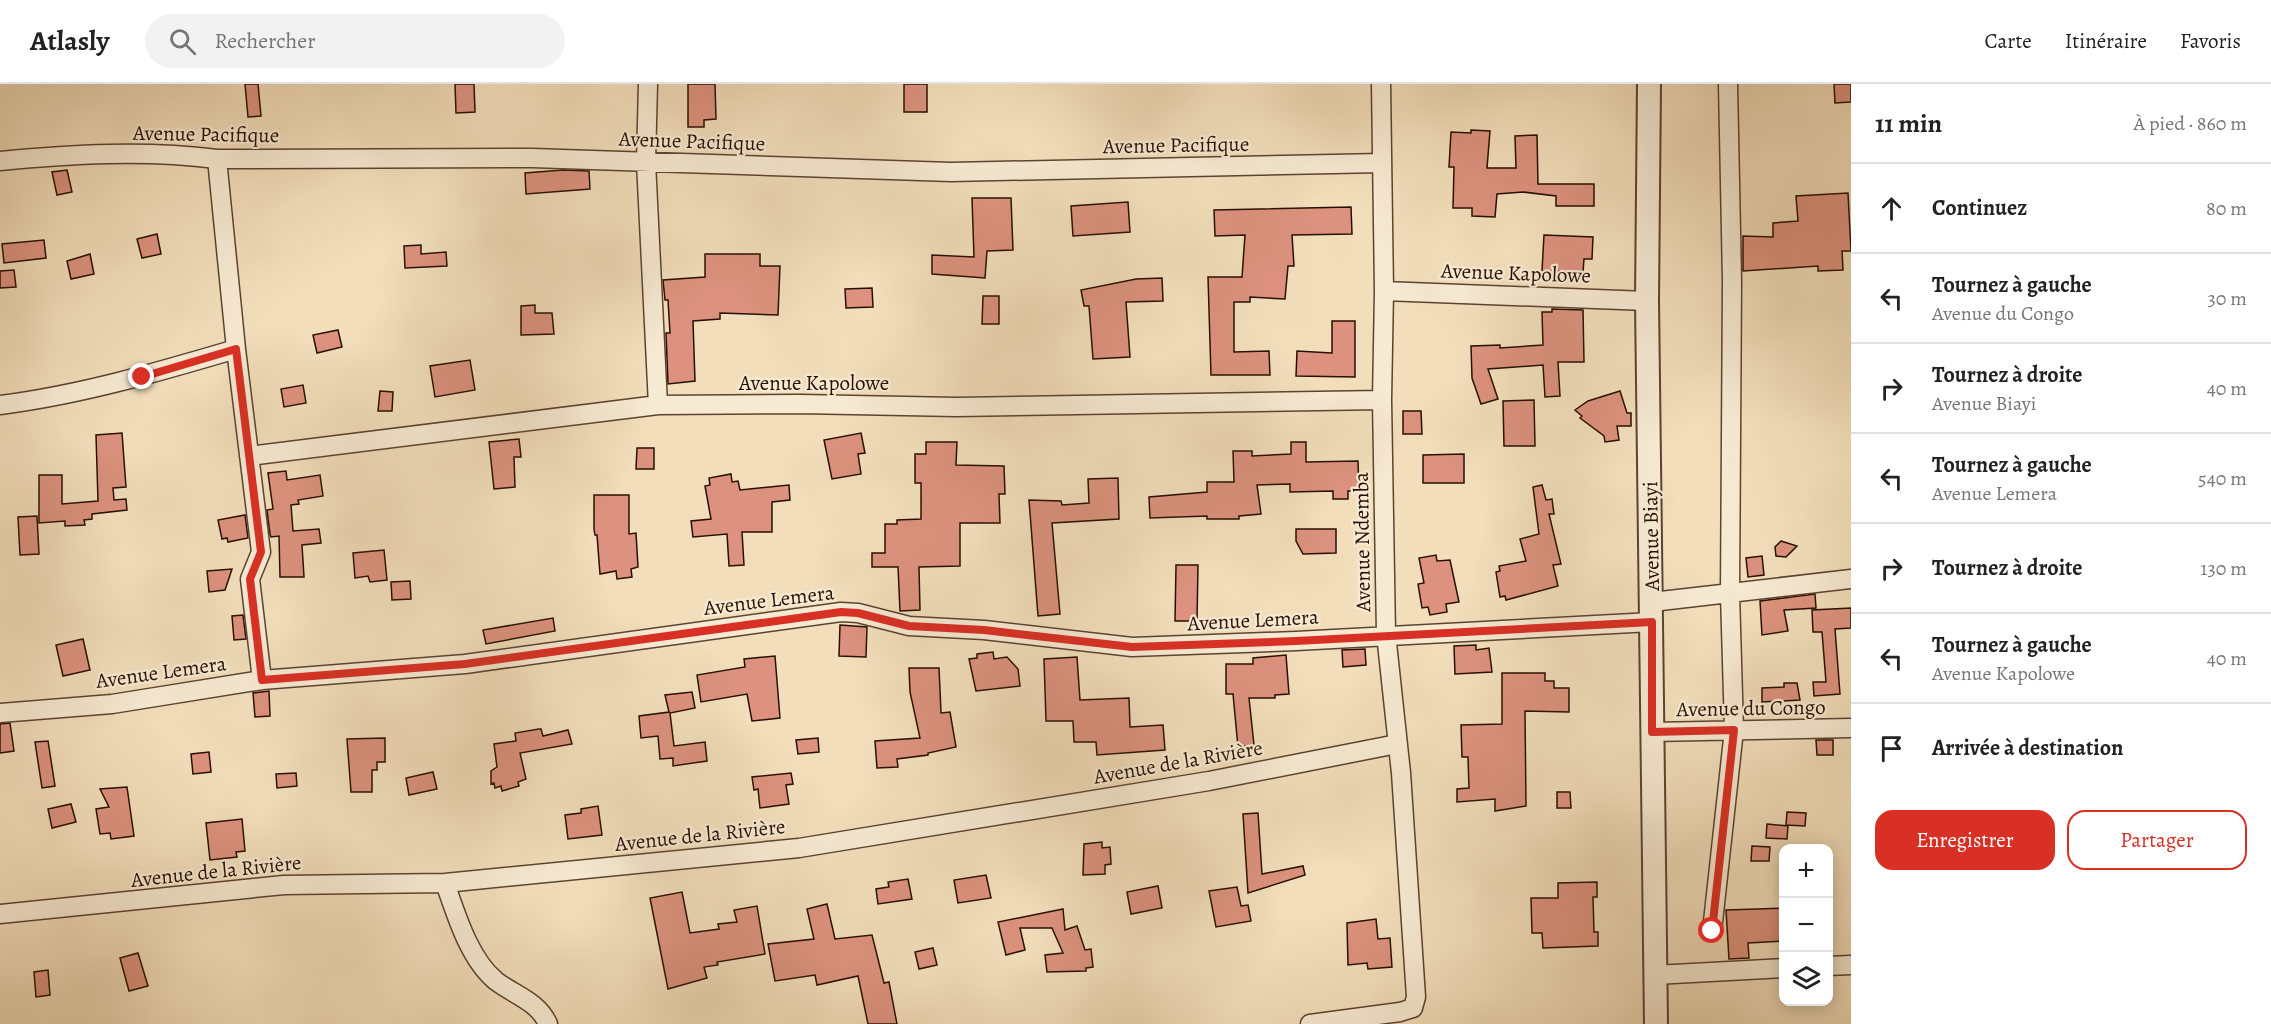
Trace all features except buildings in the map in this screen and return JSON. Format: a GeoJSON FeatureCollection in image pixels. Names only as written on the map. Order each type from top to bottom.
{"type":"FeatureCollection","features":[{"type":"Feature","properties":{"kind":"street"},"geometry":{"type":"LineString","coordinates":[[648,84],[646,162],[658,405]]}},
{"type":"Feature","properties":{"kind":"street","name":"Avenue Ndemba"},"geometry":{"type":"LineString","coordinates":[[1381,84],[1384,291],[1382,400],[1386,634],[1397,744],[1416,996],[1413,1008],[1402,1018]]}},
{"type":"Feature","properties":{"kind":"street","name":"Avenue Biayi"},"geometry":{"type":"LineString","coordinates":[[1649,84],[1647,301],[1656,1024]]}},
{"type":"Feature","properties":{"kind":"street"},"geometry":{"type":"LineString","coordinates":[[1712,931],[1734,730],[1730,594],[1732,281],[1728,84]]}},
{"type":"Feature","properties":{"kind":"street","name":"Avenue Pacifique"},"geometry":{"type":"LineString","coordinates":[[0,161],[67,154],[178,154],[217,159],[444,157],[951,172],[1383,163]]}},
{"type":"Feature","properties":{"kind":"street"},"geometry":{"type":"LineString","coordinates":[[217,159],[236,349],[261,552],[250,579],[262,680]]}},
{"type":"Feature","properties":{"kind":"street","name":"Avenue Kapolowe"},"geometry":{"type":"LineString","coordinates":[[1384,291],[1647,301]]}},
{"type":"Feature","properties":{"kind":"street"},"geometry":{"type":"LineString","coordinates":[[0,405],[38,400],[142,377],[236,349]]}},
{"type":"Feature","properties":{"kind":"street","name":"Avenue Kapolowe"},"geometry":{"type":"LineString","coordinates":[[249,456],[658,405],[800,404],[957,407],[1382,400]]}},
{"type":"Feature","properties":{"kind":"street","name":"Avenue Lemera"},"geometry":{"type":"LineString","coordinates":[[0,713],[112,704],[262,680],[465,664],[841,612],[858,613],[909,626],[984,630],[1132,647],[1296,641],[1652,612],[1730,594],[1851,579]]}},
{"type":"Feature","properties":{"kind":"street","name":"Avenue du Congo"},"geometry":{"type":"LineString","coordinates":[[1652,732],[1851,728]]}},
{"type":"Feature","properties":{"kind":"street","name":"Avenue de la Rivière"},"geometry":{"type":"LineString","coordinates":[[0,914],[284,885],[445,883],[799,848],[1209,781],[1397,744]]}},
{"type":"Feature","properties":{"kind":"street"},"geometry":{"type":"LineString","coordinates":[[445,883],[467,944],[494,980],[538,1008],[548,1024]]}},
{"type":"Feature","properties":{"kind":"street"},"geometry":{"type":"LineString","coordinates":[[1833,966],[1851,965]]}},
{"type":"Feature","properties":{"kind":"street"},"geometry":{"type":"LineString","coordinates":[[1655,975],[1779,968]]}},
{"type":"Feature","properties":{"kind":"street"},"geometry":{"type":"LineString","coordinates":[[1310,1024],[1402,1018]]}},
{"type":"Feature","properties":{"kind":"route"},"geometry":{"type":"LineString","coordinates":[[142,377],[236,349],[261,552],[250,579],[262,680],[465,664],[841,612],[858,613],[885,622],[909,626],[984,630],[1090,644],[1132,647],[1296,641],[1386,634],[1652,622],[1652,732],[1734,730],[1712,931]]}}]}
